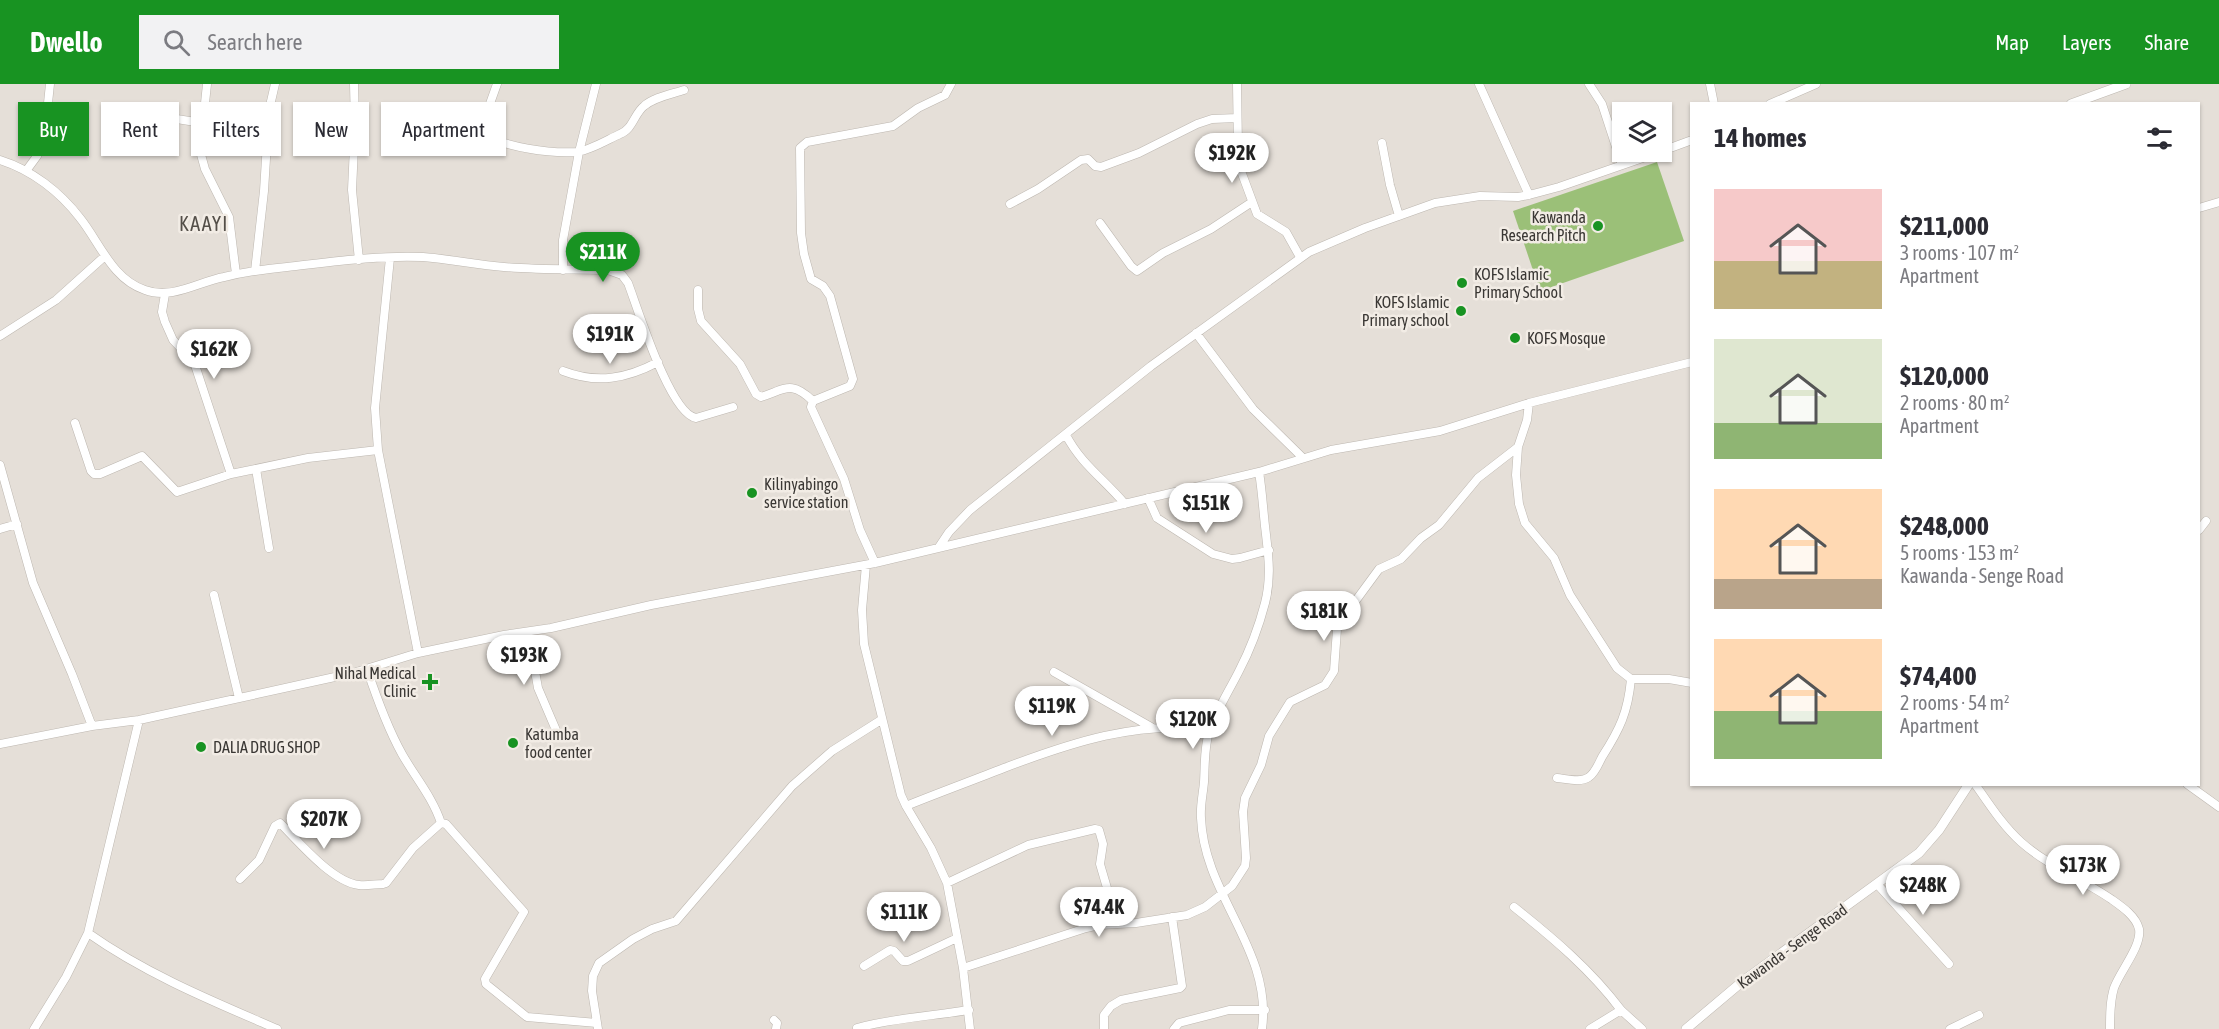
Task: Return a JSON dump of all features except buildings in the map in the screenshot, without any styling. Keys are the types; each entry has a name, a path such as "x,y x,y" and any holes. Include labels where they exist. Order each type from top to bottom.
{"street":[{"path":"26,171 44,141 50,84"},
{"path":"205,102 207,84"},
{"path":"255,271 264,191 269,110 275,84"},
{"path":"354,84 352,190 359,260"},
{"path":"497,84 482,126 483,135 528,149 579,152 627,132 638,112 652,101 684,90"},
{"path":"563,270 563,240 579,152 596,84"},
{"path":"875,563 860,530 844,479 811,407 813,401 850,386 853,379 830,296 823,286 811,279 804,254 801,233 800,148 807,142 893,126 918,108 945,95 951,84"},
{"path":"1237,84 1239,162 1252,202 1260,216 1286,232 1300,256"},
{"path":"1479,84 1529,195"},
{"path":"1589,84 1602,104 1622,165"},
{"path":"1710,84 1714,102"},
{"path":"1775,102 1816,84"},
{"path":"2076,102 2126,84"},
{"path":"1010,204 1038,189 1081,160 1088,159 1095,166 1101,167 1138,153 1197,123 1212,119 1237,118"},
{"path":"1672,147 1690,141"},
{"path":"1382,143 1399,216"},
{"path":"201,156 229,217 236,274"},
{"path":"0,160 26,171 51,188 68,204 92,234 105,256 132,284 153,293 165,294 255,271 390,258 423,257 504,267 608,270 622,275 628,283 667,387 689,416 696,418 733,407"},
{"path":"939,547 949,532 970,510 1151,366 1300,256 1326,243 1447,200 1480,196 1529,195 1630,162"},
{"path":"1100,223 1137,271 1163,253 1211,229 1252,202"},
{"path":"2200,208 2219,202"},
{"path":"0,336 56,300 105,256"},
{"path":"390,258 375,408 378,450 418,653"},
{"path":"698,290 698,309 701,321 740,364 756,394 761,397 789,387 799,390 813,401"},
{"path":"165,294 162,312 165,322 173,340 186,351 194,362 231,474"},
{"path":"1196,333 1253,409 1303,458"},
{"path":"562,371 588,378 623,377 658,362"},
{"path":"0,744 92,726 139,720 367,669 418,653 563,626 705,594 875,563 1259,472 1331,450 1440,431 1529,404 1690,363"},
{"path":"1529,404 1527,420 1518,447 1517,494 1525,523 1554,558 1570,596 1617,668 1631,679 1690,683"},
{"path":"75,423 94,474 100,474 142,456 177,492 231,474 308,458 378,450"},
{"path":"1066,435 1085,465 1106,482 1125,504"},
{"path":"963,968 1099,925 1187,915 1205,907 1232,886 1245,866 1243,812 1245,798 1261,765 1269,736 1290,702 1324,685 1334,671 1337,628 1343,618 1379,569 1401,559 1421,538 1439,525 1473,483 1518,447"},
{"path":"0,465 33,583 92,726"},
{"path":"256,469 269,548"},
{"path":"1259,472 1269,550 1268,587 1259,624 1240,670 1209,730 1201,816 1212,872 1240,928 1263,991 1265,1010 1262,1029"},
{"path":"1148,498 1157,518 1213,554 1232,559 1269,550"},
{"path":"2200,529 2206,521"},
{"path":"0,529 17,524"},
{"path":"866,565 861,627 867,662 895,775 906,806 931,848 947,883 963,968 970,1029"},
{"path":"214,595 238,698"},
{"path":"528,632 536,682 556,730"},
{"path":"367,669 386,722 402,754 437,809 441,823"},
{"path":"1054,672 1153,728"},
{"path":"1557,778 1573,780 1589,777 1619,731 1626,715 1631,679"},
{"path":"34,1029 66,977 88,933 139,720"},
{"path":"441,823 446,824 524,912 485,979 489,988 527,1017 598,1026 592,991 593,976 599,963 652,929 676,921 800,778 832,751 881,720"},
{"path":"906,806 1055,749 1121,732 1187,727 1209,730"},
{"name":"Kawanda - Senge Road","path":"1686,1029 1743,981 1919,853 1939,830 1969,786"},
{"path":"1976,786 2020,842 2053,866 2093,887 2132,916 2139,929 2138,941 2120,972 2113,991 2110,1029"},
{"path":"2190,786 2219,807"},
{"path":"240,879 259,860 272,831 280,823 313,857 346,880 359,885 386,883 413,848 441,823"},
{"path":"947,883 1028,845 1095,829 1099,830 1103,844 1100,864 1115,924"},
{"path":"1877,884 1949,964"},
{"path":"1514,907 1557,941 1591,974 1621,1010 1642,1029"},
{"path":"1104,1029 1104,1015 1116,1002 1182,986 1172,917"},
{"path":"88,933 141,966 181,987 277,1029"},
{"path":"864,966 890,950 894,951 903,961 908,961 957,938"},
{"path":"857,1029 880,1022 903,1021 969,1010"},
{"path":"1174,1029 1179,1023 1229,1011 1265,1010"},
{"path":"1590,1029 1621,1010"},
{"path":"1950,1029 1979,1015"},
{"path":"774,1020 777,1023 776,1029"}],"green space":[{"name":"Kawanda Research Pitch","path":"1657,162 1684,241 1540,291 1513,211"}],"place":[{"name":"Kawanda Research Pitch","path":"1598,226"},
{"name":"KOFS Islamic Primary School","path":"1462,283"},
{"name":"KOFS Islamic Primary school","path":"1461,311"},
{"name":"KOFS Mosque","path":"1515,338"},
{"name":"Kilinyabingo service station","path":"752,493"},
{"name":"Nihal Medical Clinic","path":"430,682"},
{"name":"Katumba food center","path":"513,743"},
{"name":"DALIA DRUG SHOP","path":"201,747"}],"district":[{"name":"KAAYI","path":"204,223"}]}
